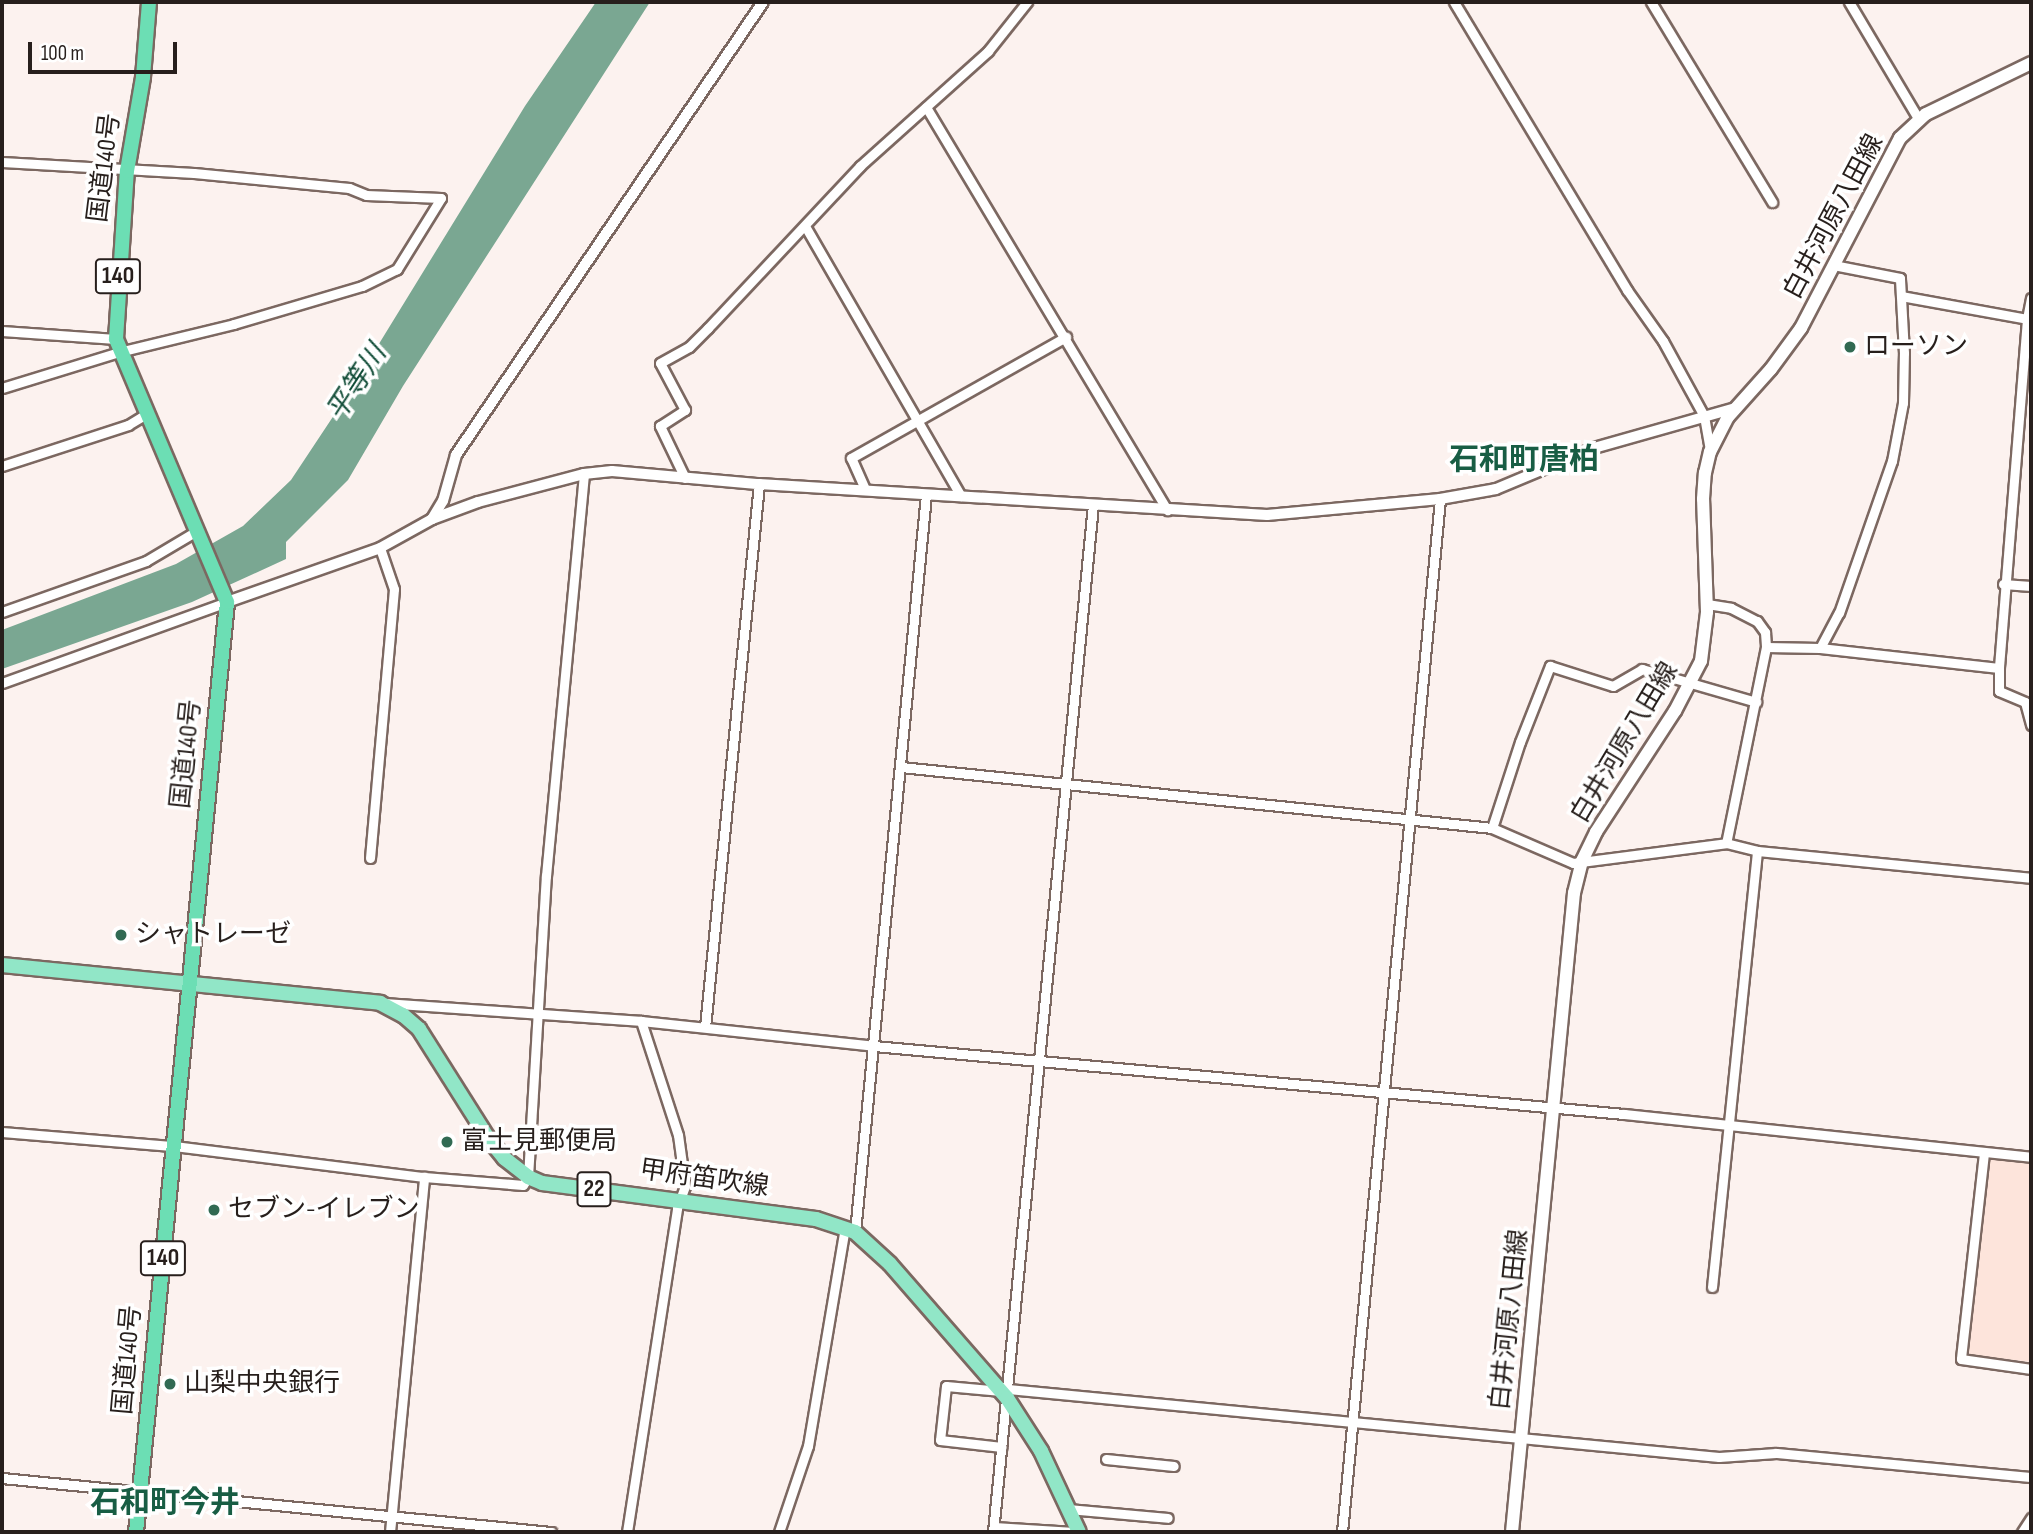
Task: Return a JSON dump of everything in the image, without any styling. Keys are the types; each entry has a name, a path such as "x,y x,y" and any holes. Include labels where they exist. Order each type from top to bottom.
{"highway":[{"name":"国道140号","path":"136,1532 225,599 117,346 127,171 143,77 149,2"}],"main road":[{"name":"白井河原八田線","path":"1512,1532 1574,893 1582,861 1606,815 1691,684 1703,651 1707,604 1703,499 1710,452 1735,408 1790,344 1900,138 1919,120 1954,99 2031,63"},
{"name":"甲府笛吹線","path":"2,965 380,1003 403,1015 419,1030 488,1138 504,1158 528,1177 542,1183 816,1219 850,1229 890,1264 1005,1393 1041,1451 1076,1532"}],"street":[{"path":"432,519 443,501 456,455 763,2"},
{"path":"685,478 660,426 685,410 660,363 689,347 860,166 988,51 1027,2"},
{"path":"1454,2 1627,290 1663,341 1704,416 1710,452"},
{"path":"1651,2 1772,202"},
{"path":"1849,2 1919,120"},
{"path":"926,107 1066,337 1167,510"},
{"path":"2,162 194,173 349,188 366,195 441,198 397,269 362,285 234,324 117,346 2,388"},
{"path":"805,226 961,496"},
{"path":"1820,648 1839,613 1892,461 1903,403 1900,278 1833,265"},
{"path":"1901,296 2029,324"},
{"path":"2031,298 2003,584 1998,668 2000,691 2025,702 2031,725"},
{"path":"2,331 117,346"},
{"path":"865,489 851,458 1066,337"},
{"path":"2,682 225,599 380,548 432,519 478,502 584,474 612,471 759,484 1267,514 1440,499 1496,489 1594,448 1735,408"},
{"path":"2,466 128,425 146,414"},
{"path":"2,1132 174,1146 424,1177 523,1185 528,1177 540,1016 546,876 584,474"},
{"path":"705,1027 759,484"},
{"path":"779,1532 808,1446 850,1229 874,1046 926,494"},
{"path":"1342,1532 1440,499"},
{"path":"1076,1532 993,1530 1093,505"},
{"path":"2,612 146,561 196,534"},
{"path":"370,858 394,589 380,548"},
{"path":"2003,584 2031,586"},
{"path":"1707,604 1731,608 1757,621 1765,632 1766,647 1756,702 1726,843"},
{"path":"1766,647 1820,648 1998,668"},
{"path":"1492,828 1520,742 1550,666 1614,686 1642,669 1756,702"},
{"path":"901,767 1492,828 1573,863 1726,843 1757,851 2031,878"},
{"path":"1712,1287 1757,851"},
{"path":"380,1003 402,1002 540,1016 641,1021 874,1046 1382,1092 2031,1157"},
{"path":"627,1532 677,1208 685,1186 678,1135 641,1021"},
{"path":"1984,1153 1961,1359 2031,1368"},
{"path":"390,1532 424,1177"},
{"path":"1002,1447 940,1440 946,1385 1005,1393 1351,1421 1521,1440 1719,1457 1776,1453 2031,1478"},
{"path":"1106,1459 1174,1466"},
{"path":"2,1478 551,1532"},
{"path":"1068,1509 1168,1518"},
{"path":"2022,1532 2031,1518"}],"shaded area":[{"path":"1993,1157 2031,1160 2031,1362 1971,1355 1966,1349 1988,1161"}],"water":[{"name":"平等川","path":"596,2 650,2 403,386 348,480 286,542 286,559 192,602 2,669 2,630 176,564 243,526 291,480 350,391 525,106"}],"place":[{"name":"ローソン","path":"1850,347"},
{"name":"シャトレーゼ","path":"121,935"},
{"name":"富士見郵便局","path":"447,1142"},
{"name":"セブン-イレブン","path":"214,1210"},
{"name":"山梨中央銀行","path":"170,1384"}],"district":[{"name":"石和町唐柏","path":"1524,460"},
{"name":"石和町今井","path":"165,1503"}]}
